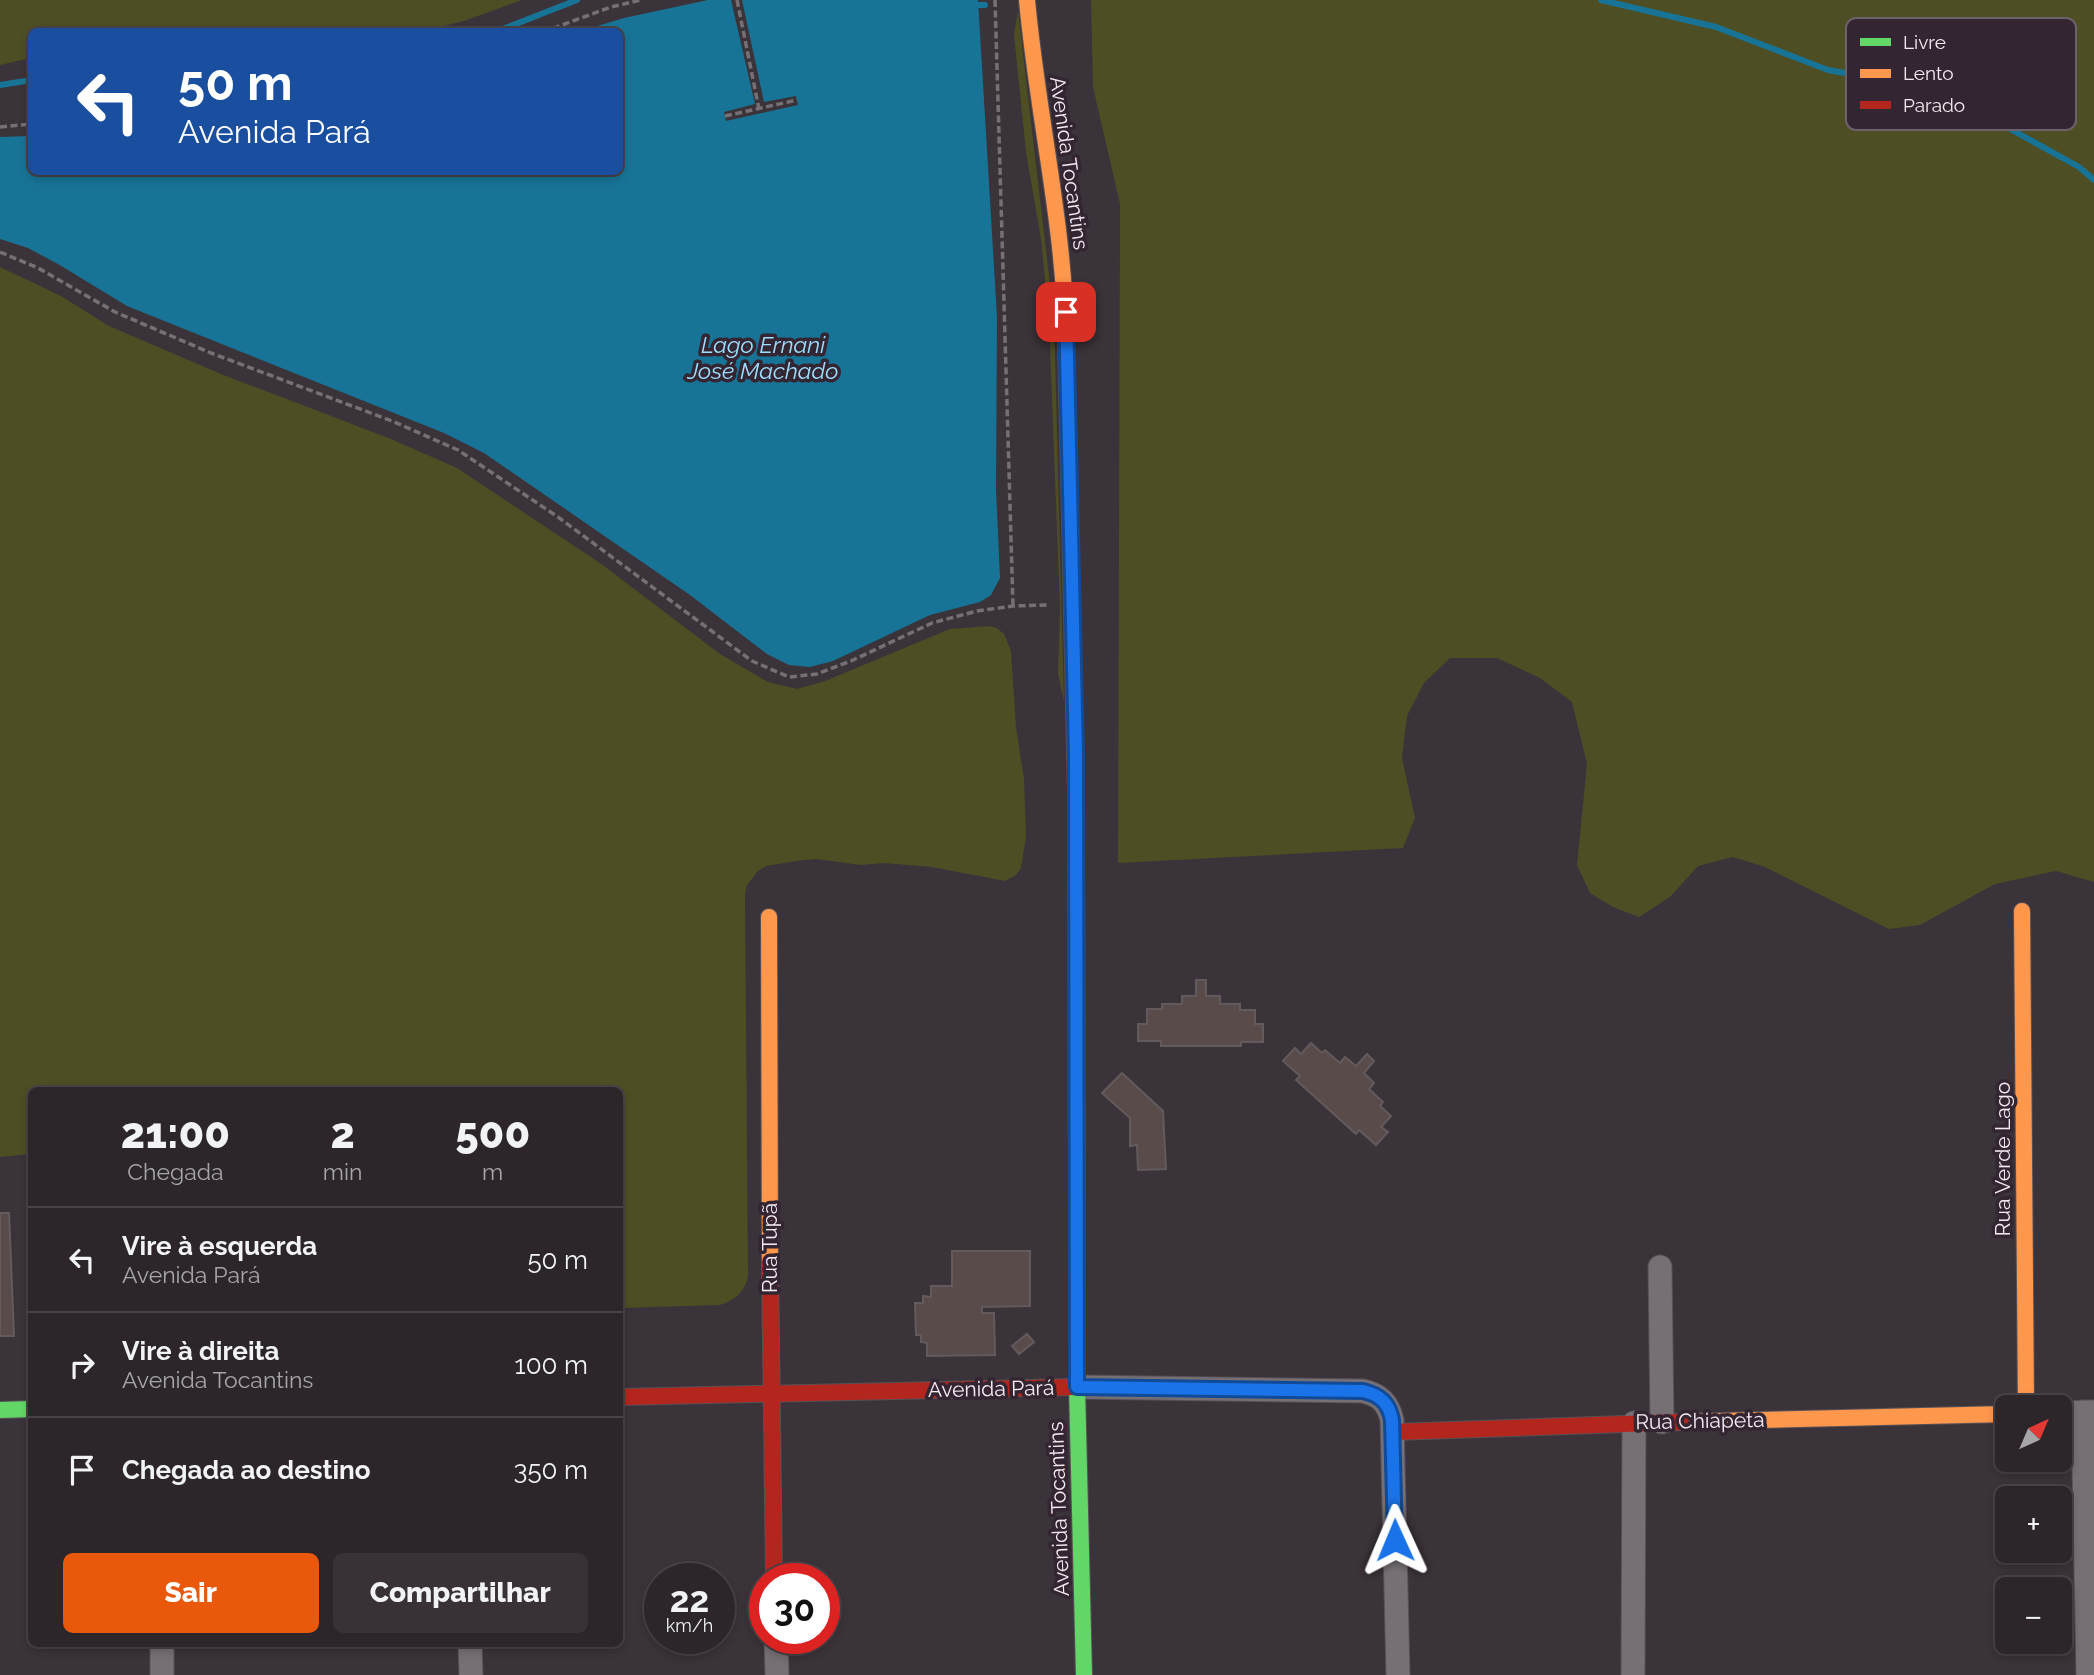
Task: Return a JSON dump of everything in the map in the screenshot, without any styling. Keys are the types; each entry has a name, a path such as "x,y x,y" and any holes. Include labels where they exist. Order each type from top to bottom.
{"street":[{"name":"Avenida Tocantins","path":"1027,0 1032,54 1065,286 1074,604 1077,1387 1084,1675"},
{"name":"Rua Verde Lago","path":"2022,911 2026,1395"},
{"name":"Rua Tupã","path":"769,917 771,1395 775,1563"},
{"path":"1660,1267 1662,1422"},
{"name":"Avenida Pará","path":"623,1397 1077,1387 1363,1391 1374,1394 1386,1404 1390,1411 1393,1432"},
{"path":"0,1410 28,1409"},
{"path":"2079,1412 2088,1675"},
{"name":"Rua Chiapeta","path":"1393,1432 1995,1414"},
{"path":"1633,1675 1634,1423"},
{"path":"1393,1432 1398,1675"},
{"path":"162,1647 162,1675"},
{"path":"470,1647 471,1675"},
{"path":"776,1654 777,1675"}],"path":[{"path":"554,28 611,7 642,0"},
{"path":"737,0 759,109"},
{"path":"995,0 1013,606"},
{"path":"725,116 797,100"},
{"path":"0,129 28,125"},
{"path":"0,252 38,268 115,312 211,353 392,421 458,450 558,517 752,661 789,677 817,674 932,623 976,611 1013,606 1074,604"}],"shaded area":[{"path":"0,0 522,0 464,21 435,28 28,28 28,59 0,65"},
{"path":"1091,0 2094,0 2094,882 2056,871 1995,884 1920,925 1889,929 1765,867 1733,857 1698,866 1670,897 1639,917 1613,907 1590,893 1577,865 1587,764 1572,702 1540,678 1497,658 1450,658 1424,683 1407,716 1402,758 1415,818 1403,848 1118,863 1120,204 1093,87"},
{"path":"1018,11 1054,319 1064,702 1058,673 1060,609 1049,320 1041,239 1026,152 1014,35"},
{"path":"0,267 61,296 109,326 221,374 391,439 457,468 600,563 720,654 768,682 797,689 825,681 950,629 988,626 997,628 1004,634 1011,651 1016,727 1024,779 1026,837 1021,868 1016,875 1005,881 932,867 884,863 861,865 816,859 766,866 758,871 747,885 748,1276 742,1291 730,1301 720,1305 623,1308 623,1087 28,1087 28,1154 0,1157"}],"water":[{"name":"Lago Ernani José Machado","path":"708,0 978,0 997,317 996,490 1000,578 991,595 980,602 930,615 833,661 810,667 789,665 767,654 690,595 484,453 444,433 127,306 28,248 0,239 0,137 28,136 28,175 623,175 623,28 591,28"}],"pier":[{"path":"731,0 742,0 764,102 796,96 798,105 726,121 724,112 755,104"}],"building":[{"path":"1196,980 1206,980 1206,996 1220,996 1220,1004 1240,1004 1240,1010 1255,1010 1255,1024 1263,1024 1263,1042 1241,1042 1241,1046 1161,1046 1161,1041 1138,1041 1138,1024 1147,1024 1147,1009 1162,1009 1162,1004 1182,1004 1182,996 1196,996"},
{"path":"1311,1043 1322,1053 1325,1050 1340,1063 1345,1057 1356,1066 1367,1054 1374,1061 1364,1073 1374,1083 1369,1089 1383,1102 1380,1106 1391,1116 1381,1127 1388,1132 1376,1145 1359,1130 1356,1134 1296,1080 1300,1076 1283,1061 1295,1048 1301,1054"},
{"path":"1122,1073 1163,1111 1166,1169 1138,1170 1137,1145 1130,1146 1130,1118 1102,1093"},
{"path":"0,1213 9,1213 14,1336 0,1336"},
{"path":"952,1251 1030,1251 1030,1306 982,1307 982,1313 994,1313 995,1355 927,1356 927,1343 921,1342 921,1335 916,1335 915,1303 923,1303 923,1296 931,1297 931,1286 952,1286"},
{"path":"1027,1334 1034,1342 1019,1354 1012,1346"}],"waterway":[{"path":"505,28 577,0"},
{"path":"1601,0 1716,27 1828,70 1846,73"},
{"path":"978,5 985,5"},
{"path":"0,85 28,81"},
{"path":"2012,130 2079,167 2094,180"}],"traffic: fast":[{"path":"1077,1169 1077,1387 1084,1675"},
{"path":"0,1410 28,1409"}],"traffic: slow":[{"path":"1027,0 1060,252 1066,336"},
{"path":"1076,796 1077,1169"},
{"path":"2022,911 2026,1395"},
{"path":"769,917 770,1262"},
{"path":"1681,1422 1995,1414"}],"traffic: jam":[{"path":"1066,336 1076,796"},
{"path":"770,1262 774,1563"},
{"path":"623,1397 1077,1387"},
{"path":"1393,1432 1681,1422"}],"route":[{"path":"1066,312 1076,755 1077,1387 1363,1391 1374,1394 1386,1404 1392,1420 1395,1540"}]}
